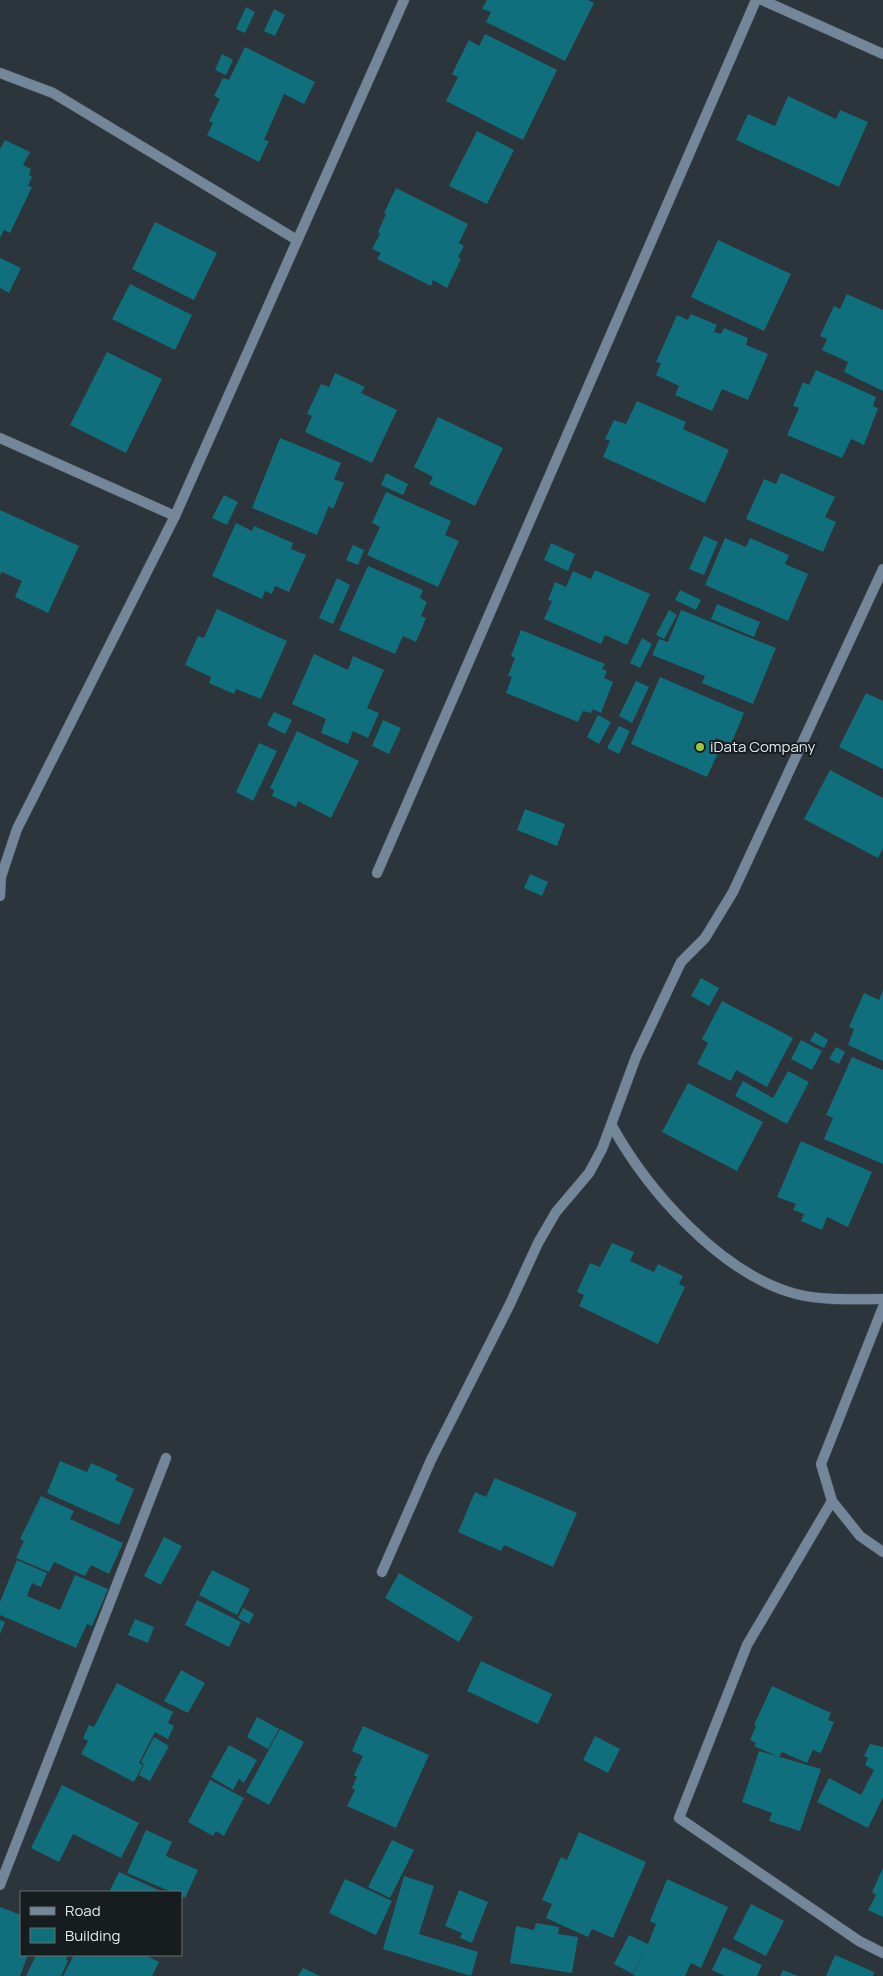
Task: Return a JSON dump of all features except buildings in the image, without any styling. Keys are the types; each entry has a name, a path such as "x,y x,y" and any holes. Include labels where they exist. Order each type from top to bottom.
{"street":[{"path":"0,896 2,877 17,829 175,516 404,0"},
{"path":"377,873 756,0"},
{"path":"762,0 883,54"},
{"path":"0,73 53,93 297,240"},
{"path":"0,438 175,516"},
{"path":"382,1572 431,1460 510,1304 538,1243 556,1212 589,1173 612,1126 636,1057 681,962 705,938 733,892 883,569"},
{"path":"612,1126 634,1165 650,1186 717,1251 751,1276 796,1294 831,1300 883,1299"},
{"path":"883,1307 821,1464 832,1501 860,1536 883,1552"},
{"path":"0,1885 166,1458"},
{"path":"832,1501 747,1645 679,1818 859,1941 883,1953"}],"place":[{"name":"iData Company","path":"700,747"}]}
